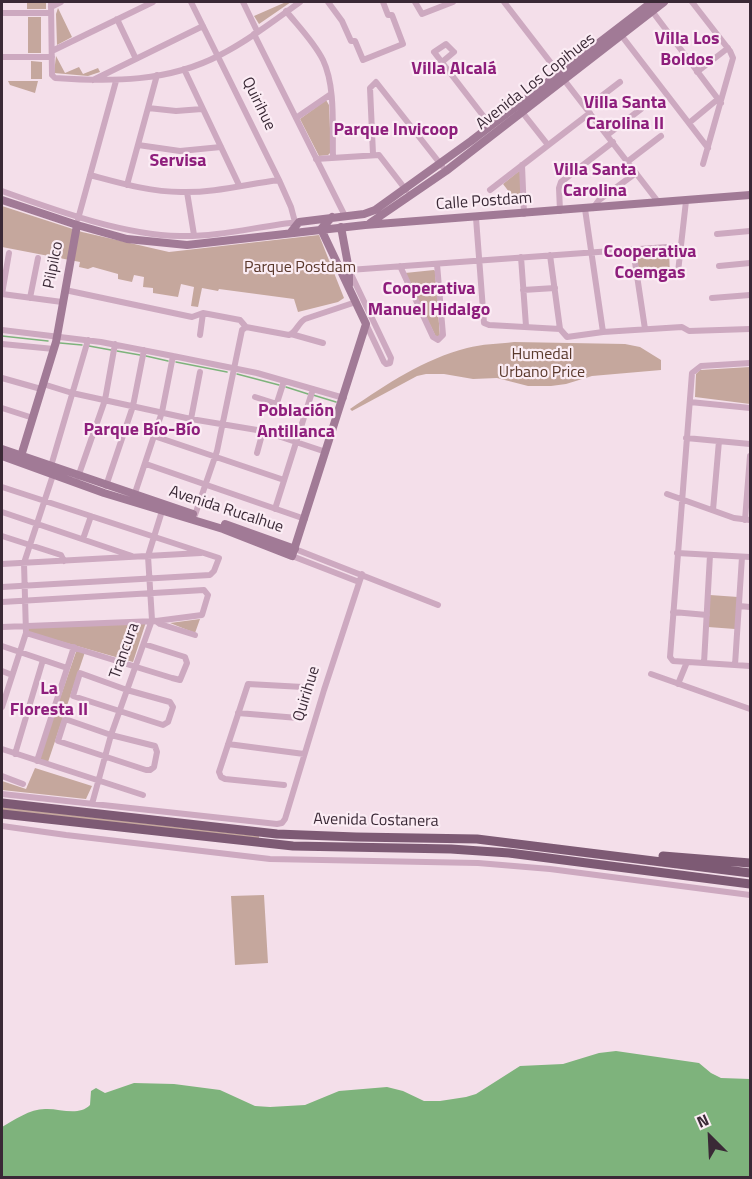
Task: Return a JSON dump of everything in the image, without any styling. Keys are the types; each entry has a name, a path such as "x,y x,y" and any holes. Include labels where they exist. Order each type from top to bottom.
{"main road":[{"name":"Avenida Costanera","path":"2,803 270,833 334,837 477,839 750,873"},
{"name":"Avenida Costanera","path":"2,814 284,845 333,848 451,849 509,853 750,884"},
{"path":"616,855 669,856 750,863"}],"street":[{"path":"2,13 51,7 61,2"},
{"path":"2,57 52,54 153,2"},
{"name":"Quirihue","path":"191,2 279,180 297,222"},
{"path":"243,2 296,118 345,216"},
{"path":"51,7 53,77 116,81 184,69 218,57 300,2"},
{"path":"328,2 342,21 351,41 355,41 363,60 404,44 392,15 388,15 383,2"},
{"path":"415,2 422,14 453,2"},
{"path":"504,2 660,203"},
{"name":"Avenida Los Copihues","path":"365,225 522,112 652,2"},
{"name":"Avenida Los Copihues","path":"443,167 491,126 664,2"},
{"path":"692,2 732,53 733,60 719,101 703,164"},
{"path":"286,11 322,59 328,74 331,94 333,158"},
{"path":"652,11 719,101"},
{"path":"117,19 135,59"},
{"path":"91,81 203,26"},
{"path":"621,35 708,148"},
{"path":"697,72 728,48"},
{"path":"442,62 491,126"},
{"path":"184,69 239,186"},
{"path":"127,185 157,75"},
{"name":"Pilpilco","path":"21,456 54,350 79,215 116,81"},
{"path":"374,154 370,88 376,82 443,167"},
{"path":"490,189 548,145 620,82"},
{"path":"296,118 331,94"},
{"path":"689,123 719,101"},
{"path":"148,108 176,111 202,109"},
{"path":"607,135 641,109"},
{"path":"522,112 548,145"},
{"path":"627,162 662,136"},
{"path":"560,211 561,182 612,142"},
{"path":"138,146 180,152 221,147"},
{"path":"316,159 374,154 382,157 408,192"},
{"path":"522,165 524,214"},
{"path":"603,332 591,252 589,209 636,172"},
{"path":"90,175 127,185 187,192 279,180"},
{"path":"2,191 79,215 144,232 172,236 332,218 371,212 394,203 407,222"},
{"path":"187,192 194,235"},
{"name":"Calle Postdam","path":"2,201 132,240 192,245 341,227 750,195"},
{"path":"678,272 686,201"},
{"path":"332,218 321,229 384,362 390,363 391,358 349,270"},
{"path":"476,218 484,323 560,329"},
{"path":"291,232 297,222"},
{"path":"341,227 349,270 349,288"},
{"path":"717,234 750,231"},
{"path":"349,270 681,246"},
{"path":"633,249 645,329"},
{"path":"9,253 2,294 62,302"},
{"path":"550,255 560,329 568,338 603,332 682,327 689,331 750,329"},
{"path":"521,257 526,327"},
{"path":"30,298 38,258"},
{"path":"719,266 750,263"},
{"path":"400,266 433,337 438,340 443,335 437,264"},
{"path":"523,290 555,288"},
{"path":"64,290 194,318 204,313 240,320 246,327 291,334 323,343"},
{"path":"712,298 750,295"},
{"path":"291,334 305,319 356,302"},
{"path":"200,335 204,313"},
{"path":"294,553 366,324"},
{"path":"195,515 215,457 242,330 246,327"},
{"path":"2,330 115,344 234,368 344,398"},
{"path":"2,708 3,697 26,629 24,563 45,501 88,340"},
{"path":"2,344 54,350"},
{"path":"78,477 105,400 115,344"},
{"path":"106,486 133,406 144,350"},
{"path":"134,496 162,412 173,356"},
{"path":"750,363 697,368 692,375 670,660 750,666"},
{"path":"191,419 200,372"},
{"path":"2,378 191,419 263,431 326,452"},
{"path":"274,412 284,381"},
{"path":"275,509 313,389"},
{"path":"255,397 277,404"},
{"path":"690,402 750,408"},
{"path":"2,408 33,418"},
{"path":"257,453 263,431"},
{"path":"154,436 284,480"},
{"path":"686,438 750,444"},
{"path":"713,510 719,441"},
{"name":"Avenida Rucalhue","path":"2,449 52,470 362,574 438,606"},
{"name":"Avenida Rucalhue","path":"2,456 106,486 163,508 195,515 294,553 359,582"},
{"path":"667,494 748,520 750,456"},
{"path":"146,464 305,519"},
{"path":"2,487 219,558 212,574 2,587"},
{"name":"Trancura","path":"92,804 111,735 154,620 148,556 163,508"},
{"path":"2,512 135,557"},
{"path":"83,539 91,516"},
{"path":"2,536 61,555 64,561"},
{"path":"4,564 205,553"},
{"path":"677,553 750,558"},
{"path":"704,663 710,555"},
{"path":"735,665 742,557"},
{"name":"Quirihue","path":"92,804 282,823 362,574"},
{"path":"2,602 204,590 207,592 202,615 26,629 2,627"},
{"path":"739,606 750,607"},
{"path":"673,612 706,615"},
{"path":"154,620 195,635"},
{"path":"26,629 135,667 180,680 182,678 188,663 185,657 144,644"},
{"path":"2,646 67,668"},
{"path":"37,761 74,647"},
{"path":"15,754 43,660"},
{"path":"678,684 687,662"},
{"path":"2,671 12,675"},
{"path":"80,673 127,690 170,702 172,705 168,722 163,725 74,696 80,673"},
{"path":"651,674 750,709"},
{"name":"Quirihue","path":"284,785 221,777 219,772 248,684 303,687"},
{"path":"238,713 298,718"},
{"path":"65,719 111,735 157,749 154,767 150,770 105,758 58,741 65,719"},
{"path":"228,744 304,754"},
{"path":"2,749 143,795"},
{"path":"2,776 23,784"},
{"path":"2,794 92,804"},
{"path":"2,826 270,859 478,862 750,896"}],"green space":[{"path":"27,2 46,2 46,9 27,9"},
{"path":"291,2 259,24 254,16"},
{"path":"58,8 72,37 57,45 56,14"},
{"path":"28,17 41,17 41,53 28,53"},
{"path":"56,56 65,73 79,67 83,74 98,68 100,72 88,76 54,73"},
{"path":"31,61 42,62 42,79 31,79"},
{"path":"8,81 38,81 35,93 10,85"},
{"path":"326,100 329,105 331,152 328,155 319,156 300,119"},
{"path":"519,171 521,172 521,200 516,201 503,184"},
{"name":"Parque Postdam","path":"2,206 82,232 169,252 319,235 344,298 338,302 298,312 294,299 202,288 198,307 191,306 194,287 181,284 178,297 153,293 153,288 143,287 144,277 134,275 132,282 118,279 118,274 93,267 88,269 79,267 80,262 2,247"},
{"path":"669,249 670,277 653,280 651,268 637,270 634,254"},
{"path":"434,270 440,337 436,337 405,273"},
{"name":"Humedal Urbano Price","path":"514,342 625,344 640,347 661,360 661,370 592,376 551,386 528,386 497,378 473,379 444,374 426,374 417,376 352,411 350,409 392,382 436,359 473,347"},
{"path":"750,367 750,404 695,397 696,374 700,370"},
{"path":"710,595 738,597 735,629 708,627"},
{"path":"200,619 195,633 170,623"},
{"path":"146,622 133,662 28,632 26,628"},
{"path":"77,649 85,652 48,762 39,759"},
{"path":"35,768 92,786 86,799 2,790 2,781 26,789"},
{"path":"2,807 259,836 259,840 2,811"},
{"path":"264,895 268,963 235,965 231,896"}],"shaded area":[{"path":"616,1051 699,1063 721,1078 750,1079 750,1177 2,1177 2,1127 22,1115 39,1109 80,1111 85,1109 90,1105 91,1091 96,1088 105,1093 134,1083 174,1084 220,1090 255,1106 270,1107 305,1105 339,1091 387,1087 403,1091 424,1101 440,1101 476,1094 520,1066 563,1064 599,1053"}],"waterway":[{"path":"2,336 48,341"},
{"path":"60,343 82,345"},
{"path":"89,346 111,350"},
{"path":"117,351 140,355"},
{"path":"146,356 168,361"},
{"path":"176,362 227,372"},
{"path":"237,374 279,385"},
{"path":"286,387 308,394"},
{"path":"313,395 336,402"}],"district":[{"name":"Villa Los Boldos","path":"687,50"},
{"name":"Villa Alcalá","path":"454,70"},
{"name":"Villa Santa Carolina II","path":"625,114"},
{"name":"Parque Invicoop","path":"396,131"},
{"name":"Servisa","path":"178,162"},
{"name":"Villa Santa Carolina","path":"595,181"},
{"name":"Cooperativa Coemgas","path":"650,263"},
{"name":"Cooperativa Manuel Hidalgo","path":"429,300"},
{"name":"Población Antillanca","path":"296,422"},
{"name":"Parque Bío-Bío","path":"142,431"},
{"name":"La Floresta II","path":"49,700"}]}
